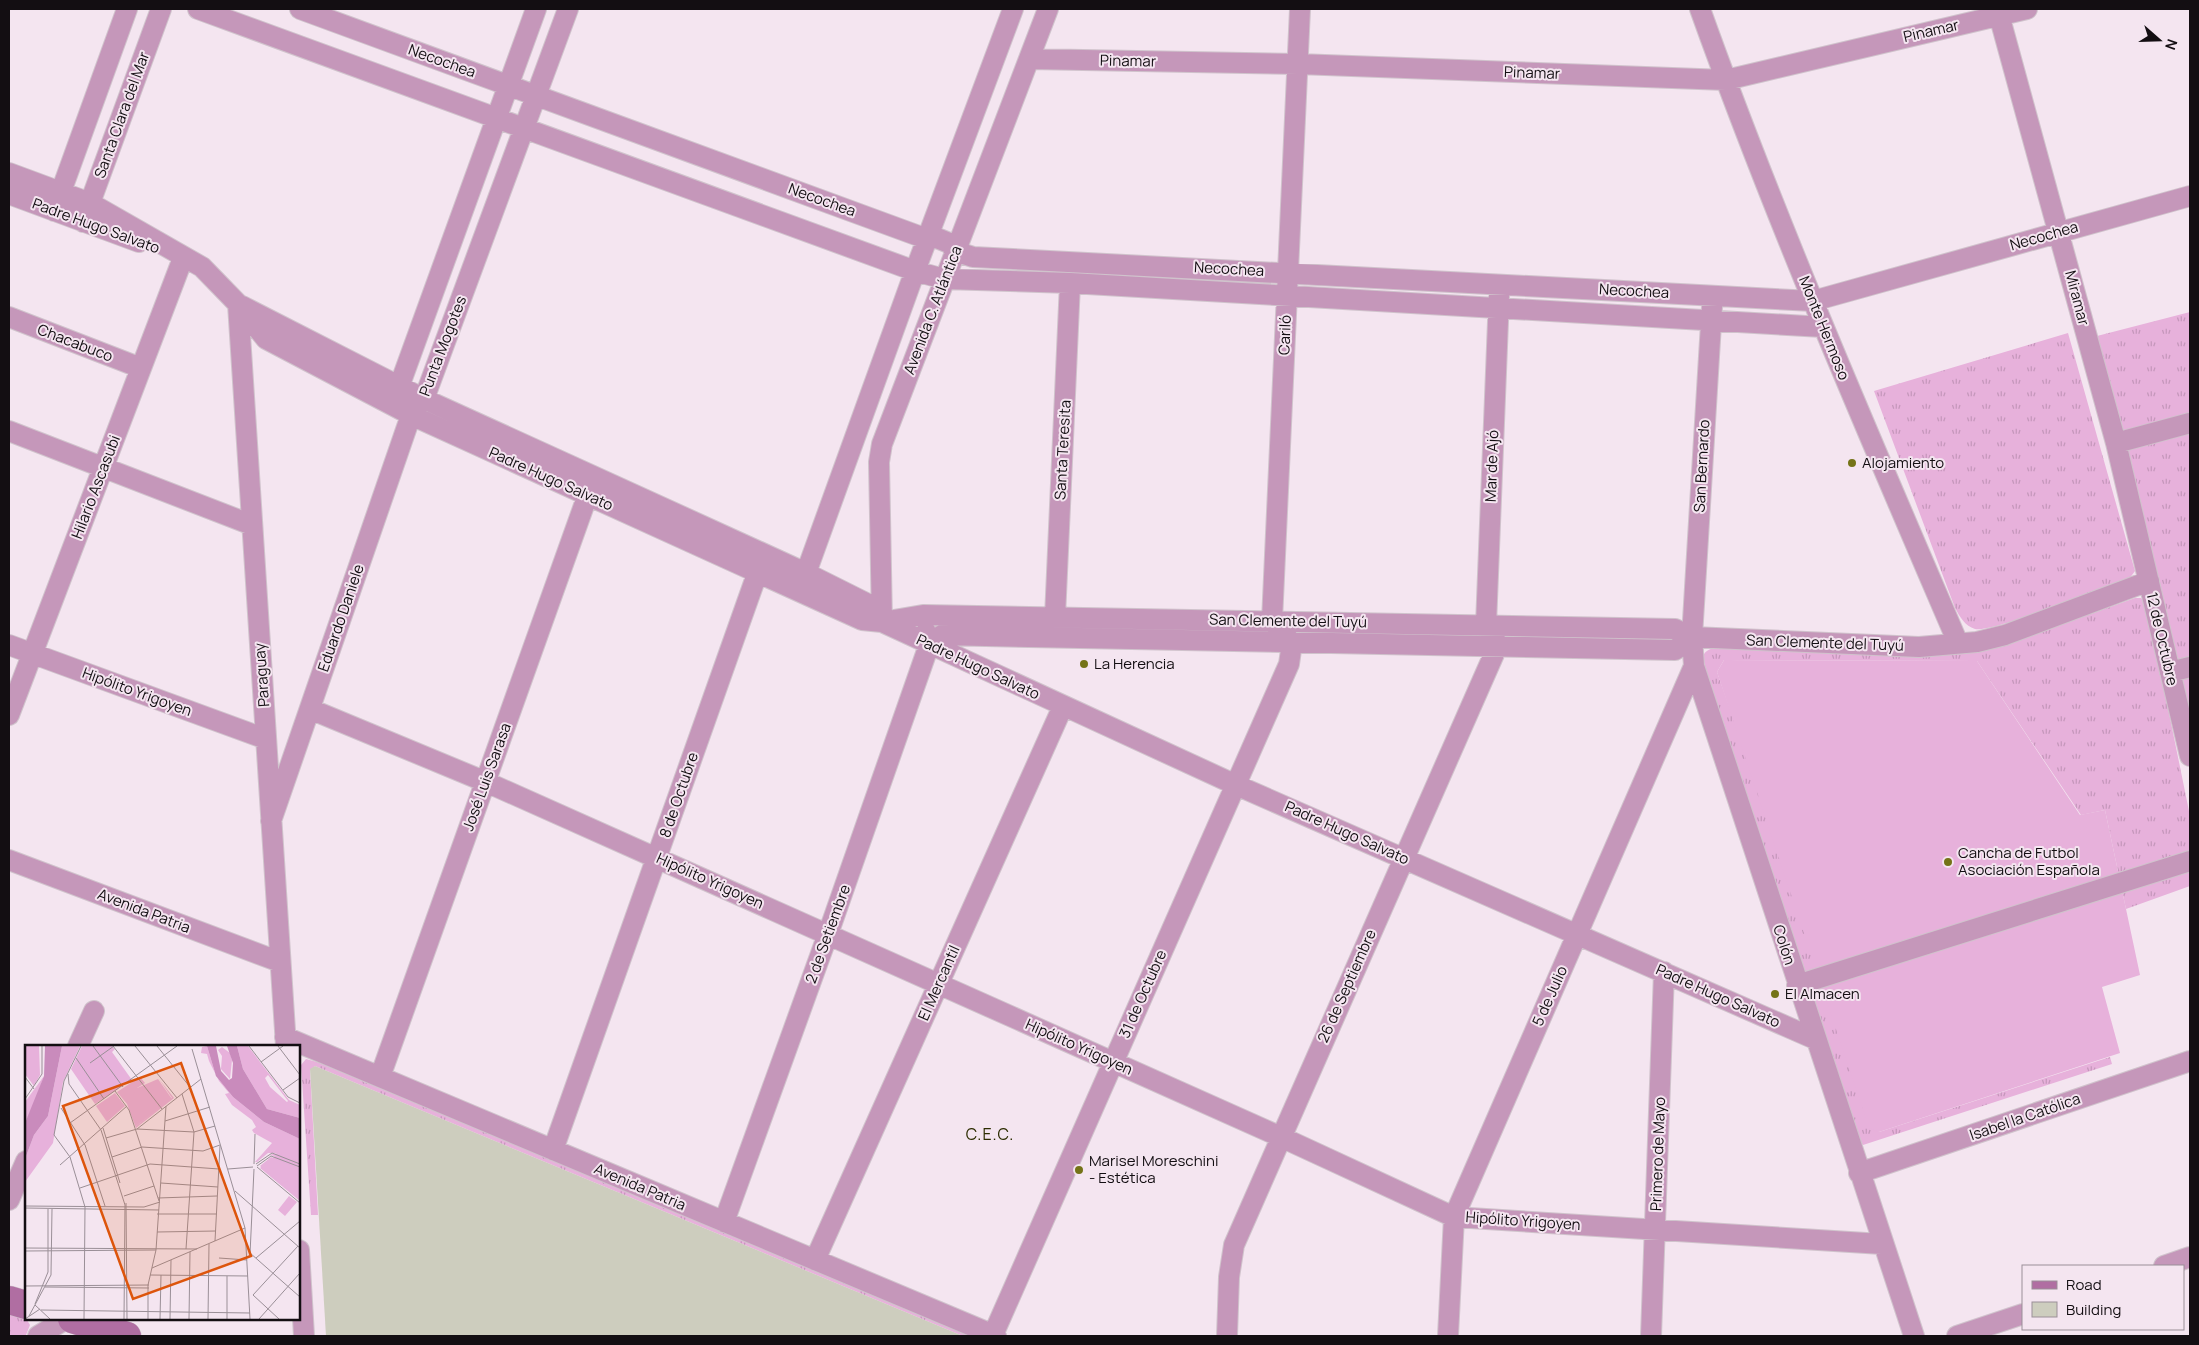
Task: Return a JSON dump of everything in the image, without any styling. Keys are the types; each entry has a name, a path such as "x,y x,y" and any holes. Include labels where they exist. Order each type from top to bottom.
{"main road":[{"path":"9,1300 25,1305"},
{"path":"75,1320 127,1336"}],"street":[{"name":"Santa Clara del Mar","path":"58,201 126,9"},
{"name":"Santa Clara del Mar","path":"84,222 161,9"},
{"name":"Necochea","path":"198,9 944,279 1070,283 1823,327"},
{"name":"Necochea","path":"300,9 927,238 937,238 949,243 955,251 973,257 1813,301 2190,196"},
{"name":"Punta Mogotes","path":"536,9 399,387 411,415 424,400 568,9"},
{"name":"Avenida C. Atlántica","path":"802,582 915,270 1014,9"},
{"name":"Avenida C. Atlántica","path":"882,622 879,462 889,423 1048,9"},
{"name":"Cariló","path":"1272,621 1300,9"},
{"name":"Monte Hermoso","path":"1700,9 1823,327 1958,642"},
{"name":"Pinamar","path":"1029,59 1298,64 1726,80 2027,9"},
{"name":"Miramar","path":"1999,15 2116,443 2149,582"},
{"name":"Padre Hugo Salvato","path":"9,173 58,201 84,222 183,258"},
{"name":"Padre Hugo Salvato","path":"9,194 58,201 90,203 183,258 202,267 238,304 266,340 411,415 587,496 761,563"},
{"name":"Hilario Ascasubi","path":"9,715 183,258"},
{"name":"Santa Teresita","path":"1055,617 1070,283"},
{"name":"Mar de Ajó","path":"1486,625 1499,284"},
{"name":"San Bernardo","path":"1692,638 1712,295"},
{"name":"Padre Hugo Salvato","path":"238,304 424,400 594,476 761,563 802,582 862,620 882,622 1236,784 1815,1039"},
{"name":"Paraguay","path":"238,304 285,1042"},
{"name":"Chacabuco","path":"9,318 141,368"},
{"name":"Eduardo Daniele","path":"271,821 411,415"},
{"path":"2116,443 2190,423"},
{"path":"9,431 252,525"},
{"name":"José Luis Sarasa","path":"380,1077 594,476"},
{"name":"8 de Octubre","path":"554,1150 761,563"},
{"name":"San Clemente del Tuyú","path":"882,622 923,615 1675,629 1692,638 1919,647 1990,640 2149,582"},
{"name":"12 de Octubre","path":"2149,582 2190,756"},
{"path":"923,615 929,644"},
{"path":"1272,621 1292,648"},
{"path":"1486,625 1498,644"},
{"name":"San Clemente del Tuyú","path":"929,644 942,635 1292,648 1498,644 1675,650 1692,638"},
{"name":"Colón","path":"1692,638 1694,666 1882,1244 1914,1336"},
{"name":"2 de Setiembre","path":"724,1222 828,934 929,644"},
{"name":"26 de Septiembre","path":"1227,1336 1229,1277 1234,1245 1498,644"},
{"name":"Hipólito Yrigoyen","path":"9,645 266,739"},
{"name":"31 de Octubre","path":"994,1336 1289,664 1292,648"},
{"name":"5 de Julio","path":"1448,1336 1454,1217 1694,666"},
{"path":"2170,672 2190,667"},
{"name":"El Mercantil","path":"815,1260 1063,706"},
{"name":"Hipólito Yrigoyen","path":"310,710 486,782 1281,1137 1454,1217 1882,1244"},
{"name":"Avenida Patria","path":"9,860 280,962"},
{"path":"1797,985 2190,861"},
{"name":"Primero de Mayo","path":"1651,1336 1664,972"},
{"path":"78,1045 94,1011"},
{"name":"Avenida Patria","path":"300,1048 380,1077 994,1336"},
{"name":"Isabel la Católica","path":"1859,1173 2190,1061"},
{"path":"9,1200 25,1163"},
{"path":"2167,1265 2190,1257"},
{"path":"300,1267 304,1336"},
{"path":"1957,1336 2022,1314"},
{"path":"38,1336 64,1320"}],"green space":[{"path":"2190,312 2190,714 2097,336"},
{"path":"2068,333 2135,571 2129,579 2049,609 2003,624 1986,628 1971,628 1961,618 1955,608 1874,391"},
{"path":"2135,598 2141,598 2147,605 2190,816 2190,886 2126,909 2105,810 2081,815 1977,661 1724,660 1717,672 1879,1132 2110,1057 2112,1064 1863,1145 1859,1141 1702,661 1704,654 1714,648 1951,654 1986,650"},
{"name":"Cancha de Futbol Asociación Española","path":"1724,660 1977,661 2080,815 2105,810 2140,975 2102,987 2120,1053 1879,1132 1869,1128 1717,672"},
{"path":"306,1059 972,1336 963,1336 315,1066 310,1070 318,1215 311,1215 301,1065"},
{"path":"9,1313 27,1320 30,1325 26,1335 9,1336"}],"building":[{"path":"315,1066 963,1336 326,1336 310,1069"}],"place":[{"name":"Alojamiento","path":"1852,463"},
{"name":"La Herencia","path":"1084,664"},
{"name":"Cancha de Futbol Asociación Española","path":"1948,862"},
{"name":"El Almacen","path":"1775,994"},
{"name":"Marisel Moreschini - Estética","path":"1079,1170"}],"district":[{"name":"C.E.C.","path":"990,1134"}]}
